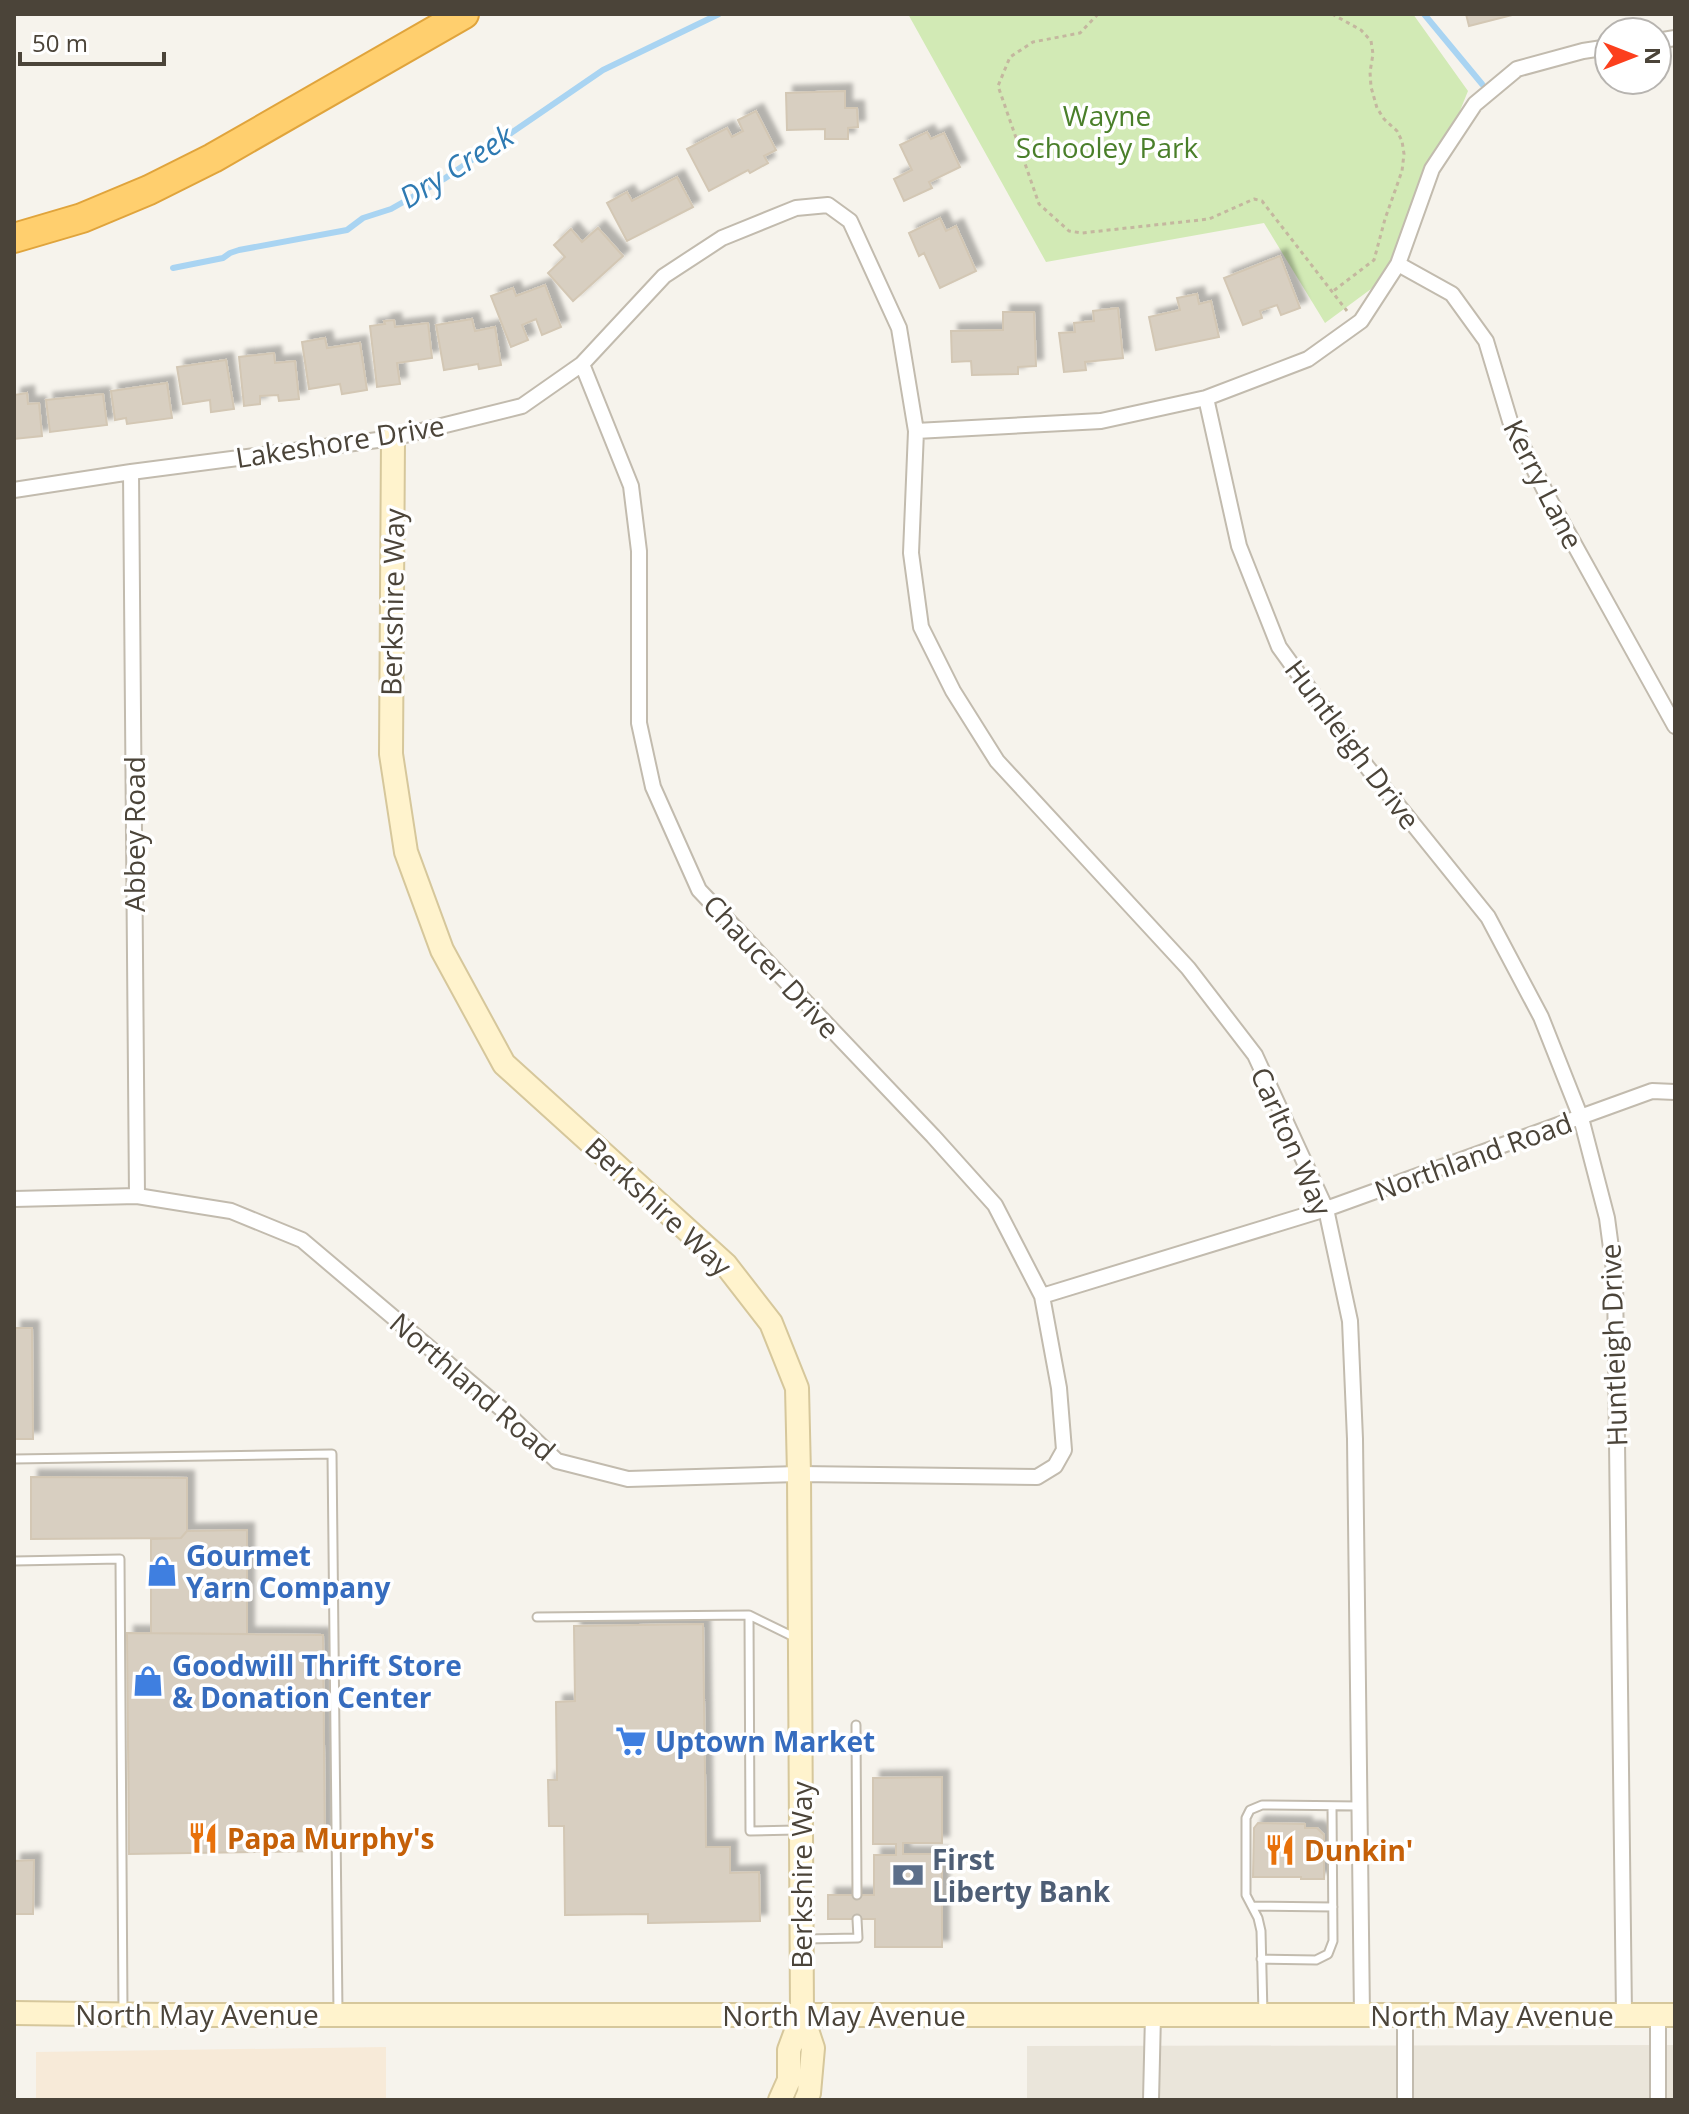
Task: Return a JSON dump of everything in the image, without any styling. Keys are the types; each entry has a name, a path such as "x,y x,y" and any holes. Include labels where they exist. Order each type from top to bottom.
{"highway":[{"path":"14,238 82,218 149,190 213,158 464,14"}],"street":[{"path":"916,431 1101,421 1206,398 1308,359 1361,321 1398,264 1432,169 1475,104 1517,69 1593,49"},
{"name":"Lakeshore Drive","path":"14,490 393,438 522,406 582,364 664,276 722,238 796,208 828,205 850,221 899,328 916,431"},
{"name":"Kerry Lane","path":"1398,264 1452,294 1486,341 1510,421 1548,497 1675,726"},
{"name":"Chaucer Drive","path":"582,364 631,486 639,551 639,723 653,787 699,890 995,1205 1042,1296 1059,1388 1064,1450 1055,1466"},
{"name":"Huntleigh Drive","path":"1206,398 1239,546 1279,647 1355,752 1488,917 1541,1017 1581,1118 1607,1218 1615,1278 1624,2015"},
{"name":"Carlton Way","path":"916,431 911,553 921,627 953,691 997,761 1188,968 1255,1055 1326,1209 1350,1321 1355,1439 1362,2015"},
{"name":"Berkshire Way","path":"393,438 391,754 406,852 442,950 504,1064 726,1265 771,1323 797,1388 802,2015"},
{"name":"Abbey Road","path":"131,472 137,1196"},
{"name":"Northland Road","path":"1042,1296 1326,1209 1652,1091 1675,1092"},
{"name":"Northland Road","path":"14,1199 137,1196 231,1211 302,1240 511,1417 557,1461 628,1479 799,1474 1037,1477 1055,1466"},
{"name":"North May Avenue","path":"14,2013 1666,2015"},
{"path":"780,2100 789,2080 789,2050 802,2015"},
{"path":"802,2015 813,2048 806,2100"},
{"path":"1151,2100 1153,2015"},
{"path":"1405,2015 1405,2100"},
{"path":"1658,2100 1666,2015"}],"lane":[{"path":"14,1459 332,1454 338,2015"},
{"path":"14,1561 120,1559 123,2013"},
{"path":"749,1615 750,1831 801,1830"},
{"path":"537,1617 749,1615 799,1639"},
{"path":"856,1725 857,1895"},
{"path":"1263,2015 1261,1931 1246,1895 1246,1818 1250,1810 1262,1805 1359,1806"},
{"path":"1261,1959 1316,1960 1328,1954 1333,1941 1332,1806"},
{"path":"1252,1906 1333,1907"},
{"path":"802,1939 858,1938 857,1919"}],"path":[{"path":"1098,14 1080,33 1033,42 1010,57 998,86 1039,204 1069,231 1082,233 1209,219 1254,199 1262,201 1347,311"},
{"path":"1332,14 1361,30 1371,41 1371,87 1377,108 1397,131 1404,154 1402,171 1374,260 1332,292"}],"shaded area":[{"path":"1675,2045 1675,2100 1027,2100 1027,2046"},
{"path":"386,2047 386,2100 36,2100 36,2052"}],"green space":[{"name":"Wayne Schooley Park","path":"908,14 1413,14 1468,91 1401,256 1371,289 1325,323 1264,223 1046,262"}],"building":[{"path":"1466,14 1516,14 1469,26"},
{"path":"845,91 845,108 857,108 858,127 848,128 848,139 825,139 825,129 787,130 786,93"},
{"path":"756,111 776,150 764,156 768,163 709,191 687,149 727,128 732,137 743,131 738,120"},
{"path":"927,132 931,139 944,133 960,167 929,182 932,188 904,201 894,179 912,170 900,145"},
{"path":"677,177 693,207 627,241 607,203 627,192 632,201"},
{"path":"940,218 946,231 956,226 976,271 940,288 924,253 919,256 909,233"},
{"path":"598,228 623,256 573,301 548,273 565,257 554,245 571,229 582,242"},
{"path":"1280,256 1300,308 1281,315 1277,305 1260,311 1262,318 1243,325 1224,278"},
{"path":"545,285 561,327 542,335 536,319 522,325 528,340 511,347 491,296 513,288 516,296"},
{"path":"1197,294 1199,304 1211,301 1219,337 1156,350 1149,317 1180,310 1177,298"},
{"path":"1118,308 1123,358 1085,362 1086,370 1064,372 1059,333 1075,332 1074,323 1094,321 1093,311"},
{"path":"1003,312 1034,312 1036,366 1018,367 1018,374 972,375 971,361 952,362 951,331 1003,330"},
{"path":"472,319 475,331 495,327 501,365 479,369 478,364 444,370 436,325"},
{"path":"394,320 395,327 428,323 432,358 397,363 400,384 377,387 370,326"},
{"path":"325,338 327,348 360,343 367,390 342,394 340,384 309,389 302,342"},
{"path":"274,353 275,363 295,361 299,399 279,401 278,395 260,396 260,404 244,406 239,357"},
{"path":"226,360 234,409 211,412 210,400 183,404 177,367"},
{"path":"167,383 172,418 127,424 126,418 115,420 111,391"},
{"path":"27,393 28,404 39,403 42,436 14,439 14,395"},
{"path":"103,394 107,425 50,432 46,400"},
{"path":"14,1328 32,1328 33,1439 14,1439"},
{"path":"31,1477 187,1478 187,1531 181,1538 31,1539"},
{"path":"247,1530 247,1634 151,1633 151,1539 181,1538 187,1531"},
{"name":"Uptown Market","path":"703,1624 706,1847 730,1847 730,1873 759,1872 760,1921 648,1923 648,1914 565,1915 564,1826 549,1826 548,1780 557,1780 556,1702 575,1701 574,1626"},
{"path":"127,1633 323,1635 325,1851 129,1854"},
{"name":"First Liberty Bank","path":"942,1777 942,1843 903,1843 903,1854 942,1854 942,1947 875,1947 875,1919 828,1919 828,1895 874,1895 874,1855 896,1855 896,1844 873,1844 873,1778"},
{"path":"1258,1823 1305,1824 1305,1828 1317,1828 1324,1835 1324,1879 1253,1877 1254,1828"},
{"path":"34,1860 33,1914 14,1914 14,1861"}],"waterway":[{"name":"Dry Creek","path":"173,268 223,258 239,250 347,230 363,218 391,209 444,179 603,70 719,14"},
{"path":"1424,14 1482,84"}],"place":[{"name":"Gourmet Yarn Company","path":"162,1571"},
{"name":"Goodwill Thrift Store & Donation Center","path":"148,1681"},
{"name":"Uptown Market","path":"631,1741"},
{"name":"Papa Murphy's","path":"203,1838"},
{"name":"Dunkin'","path":"1280,1850"},
{"name":"First Liberty Bank","path":"908,1875"}]}
